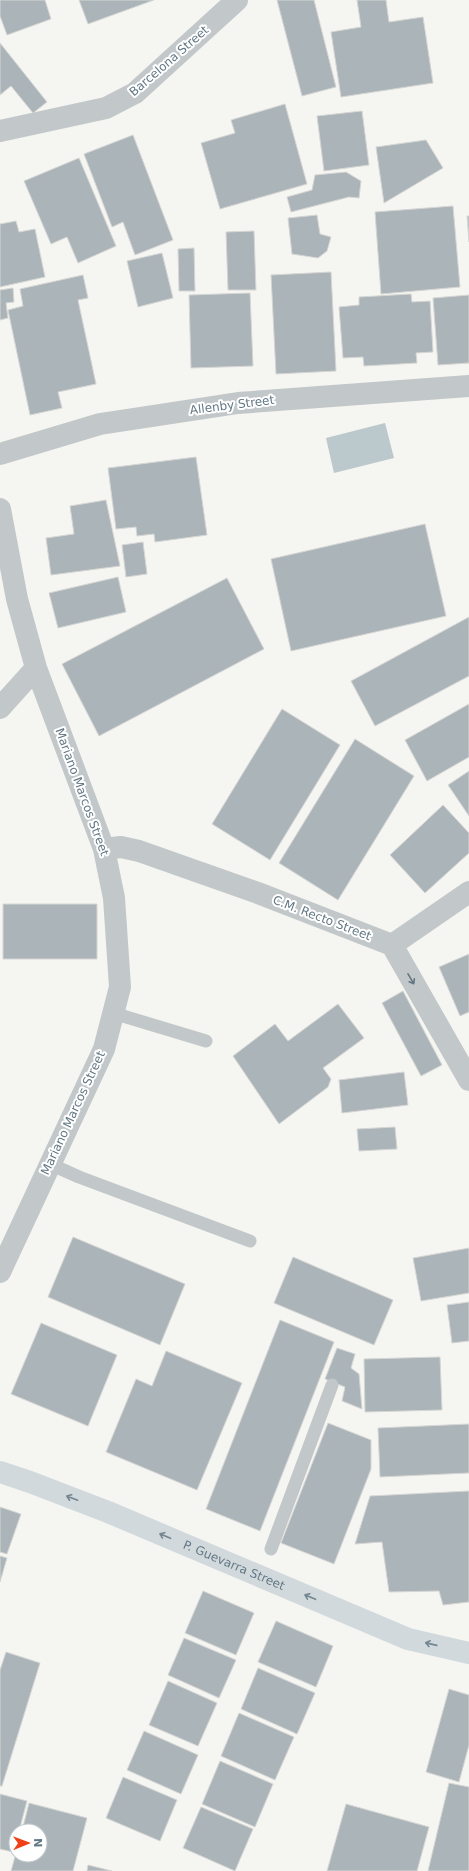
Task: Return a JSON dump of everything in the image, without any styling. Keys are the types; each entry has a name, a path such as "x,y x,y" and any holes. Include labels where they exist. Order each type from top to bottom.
{"main road":[{"name":"P. Guevarra Street","path":"0,1472 108,1512 408,1639 469,1653"}],"street":[{"name":"Barcelona Street","path":"0,131 106,108 135,93 237,0"},
{"name":"Allenby Street","path":"0,454 100,424 231,404 469,386"},
{"name":"Mariano Marcos Street","path":"0,1272 104,1049 120,987 114,898 104,849 36,668 17,599 1,521"},
{"path":"0,708 36,668"},
{"name":"C.M. Recto Street","path":"104,849 121,847 139,851 258,893 392,945"},
{"path":"469,892 392,945 469,1080"}],"lane":[{"path":"113,1012 206,1041"},
{"path":"50,1164 79,1177 250,1241"},
{"path":"271,1549 332,1385"}],"shaded area":[{"path":"385,423 394,458 334,473 326,438"}],"building":[{"path":"0,0 45,0 51,19 7,35 0,16"},
{"path":"79,0 154,0 88,24"},
{"path":"277,0 314,0 336,87 302,96"},
{"path":"357,0 386,0 389,22 423,17 433,83 341,97 331,32 361,27"},
{"path":"0,43 47,102 33,113 11,86 0,95"},
{"path":"285,104 307,184 220,209 201,143 235,133 231,120"},
{"path":"362,111 369,165 324,171 317,116"},
{"path":"133,135 173,240 135,255 123,222 112,227 84,154"},
{"path":"426,140 443,168 384,203 376,147"},
{"path":"79,158 116,246 78,263 67,237 51,244 24,181"},
{"path":"346,172 361,181 359,198 349,197 291,212 287,197 312,190 315,175"},
{"path":"453,206 460,287 381,294 375,212"},
{"path":"317,215 320,234 331,237 327,251 318,258 292,254 288,218"},
{"path":"467,216 469,216 469,242"},
{"path":"16,221 19,232 35,229 45,277 0,287 0,224"},
{"path":"254,231 256,290 228,290 226,232"},
{"path":"194,248 195,291 179,291 178,249"},
{"path":"162,253 173,298 138,307 127,261"},
{"path":"331,272 336,371 276,374 271,275"},
{"path":"83,275 88,298 78,300 96,384 58,392 62,408 30,415 8,310 23,306 20,289"},
{"path":"13,288 14,302 6,303 8,318 0,320 0,290"},
{"path":"250,293 253,366 191,368 189,295"},
{"path":"411,294 412,302 430,301 433,352 416,353 417,363 364,366 363,357 343,358 339,307 359,305 359,297"},
{"path":"469,295 469,363 438,365 433,298"},
{"path":"196,457 207,535 155,542 154,534 137,536 136,527 116,529 108,468"},
{"path":"106,500 120,566 51,575 46,538 74,534 70,506"},
{"path":"425,524 446,616 291,651 271,559"},
{"path":"143,542 147,574 126,577 122,545"},
{"path":"118,577 126,612 58,628 49,593"},
{"path":"227,578 264,649 99,736 62,664"},
{"path":"469,617 469,676 375,726 351,681"},
{"path":"469,704 469,757 427,781 405,740"},
{"path":"282,709 340,745 270,860 212,824"},
{"path":"355,739 414,776 338,900 279,863"},
{"path":"469,771 469,816 448,785"},
{"path":"443,805 469,833 469,853 425,893 390,855"},
{"path":"3,904 97,904 97,959 3,959"},
{"path":"469,954 469,1012 460,1016 439,967"},
{"path":"403,991 442,1065 421,1076 382,1003"},
{"path":"338,1004 364,1038 323,1068 331,1079 328,1087 279,1124 233,1056 275,1024 288,1041"},
{"path":"404,1072 408,1105 342,1113 339,1080"},
{"path":"395,1127 397,1149 359,1151 357,1129"},
{"path":"73,1237 185,1284 160,1345 48,1297"},
{"path":"469,1248 469,1293 421,1301 413,1258"},
{"path":"293,1257 393,1300 374,1345 274,1303"},
{"path":"469,1302 469,1341 452,1343 447,1305"},
{"path":"280,1320 334,1342 260,1531 206,1509"},
{"path":"41,1323 117,1355 88,1426 11,1394"},
{"path":"337,1348 355,1354 351,1368 359,1374 362,1409 342,1401 345,1387 325,1379"},
{"path":"166,1351 242,1383 197,1490 106,1452 136,1379 152,1386"},
{"path":"440,1357 442,1410 365,1412 364,1359"},
{"path":"328,1423 371,1440 371,1469 334,1564 281,1543"},
{"path":"469,1424 469,1473 380,1477 378,1428"},
{"path":"469,1491 469,1602 443,1605 439,1591 389,1592 382,1542 355,1544 370,1496"},
{"path":"0,1507 21,1514 7,1554 0,1552"},
{"path":"0,1556 7,1558 0,1582"},
{"path":"203,1591 254,1613 236,1655 185,1633"},
{"path":"276,1621 333,1646 316,1687 258,1662"},
{"path":"184,1638 236,1660 219,1698 168,1675"},
{"path":"6,1652 40,1663 2,1786 0,1786 0,1670"},
{"path":"258,1668 315,1693 297,1734 241,1709"},
{"path":"168,1681 217,1703 198,1746 149,1725"},
{"path":"449,1689 469,1695 469,1745 459,1782 426,1772"},
{"path":"239,1713 294,1737 275,1780 221,1756"},
{"path":"144,1731 198,1755 181,1794 127,1770"},
{"path":"220,1761 273,1784 255,1827 202,1804"},
{"path":"123,1777 177,1800 160,1841 106,1818"},
{"path":"449,1783 469,1787 469,1871 428,1871"},
{"path":"0,1794 27,1801 21,1823 8,1823 8,1851 0,1849"},
{"path":"29,1803 87,1818 73,1871 11,1871 13,1863 48,1863 48,1823 24,1823"},
{"path":"346,1804 429,1827 417,1871 327,1871"},
{"path":"201,1807 253,1829 235,1871 183,1848"},
{"path":"88,1865 112,1871 87,1871"}]}
